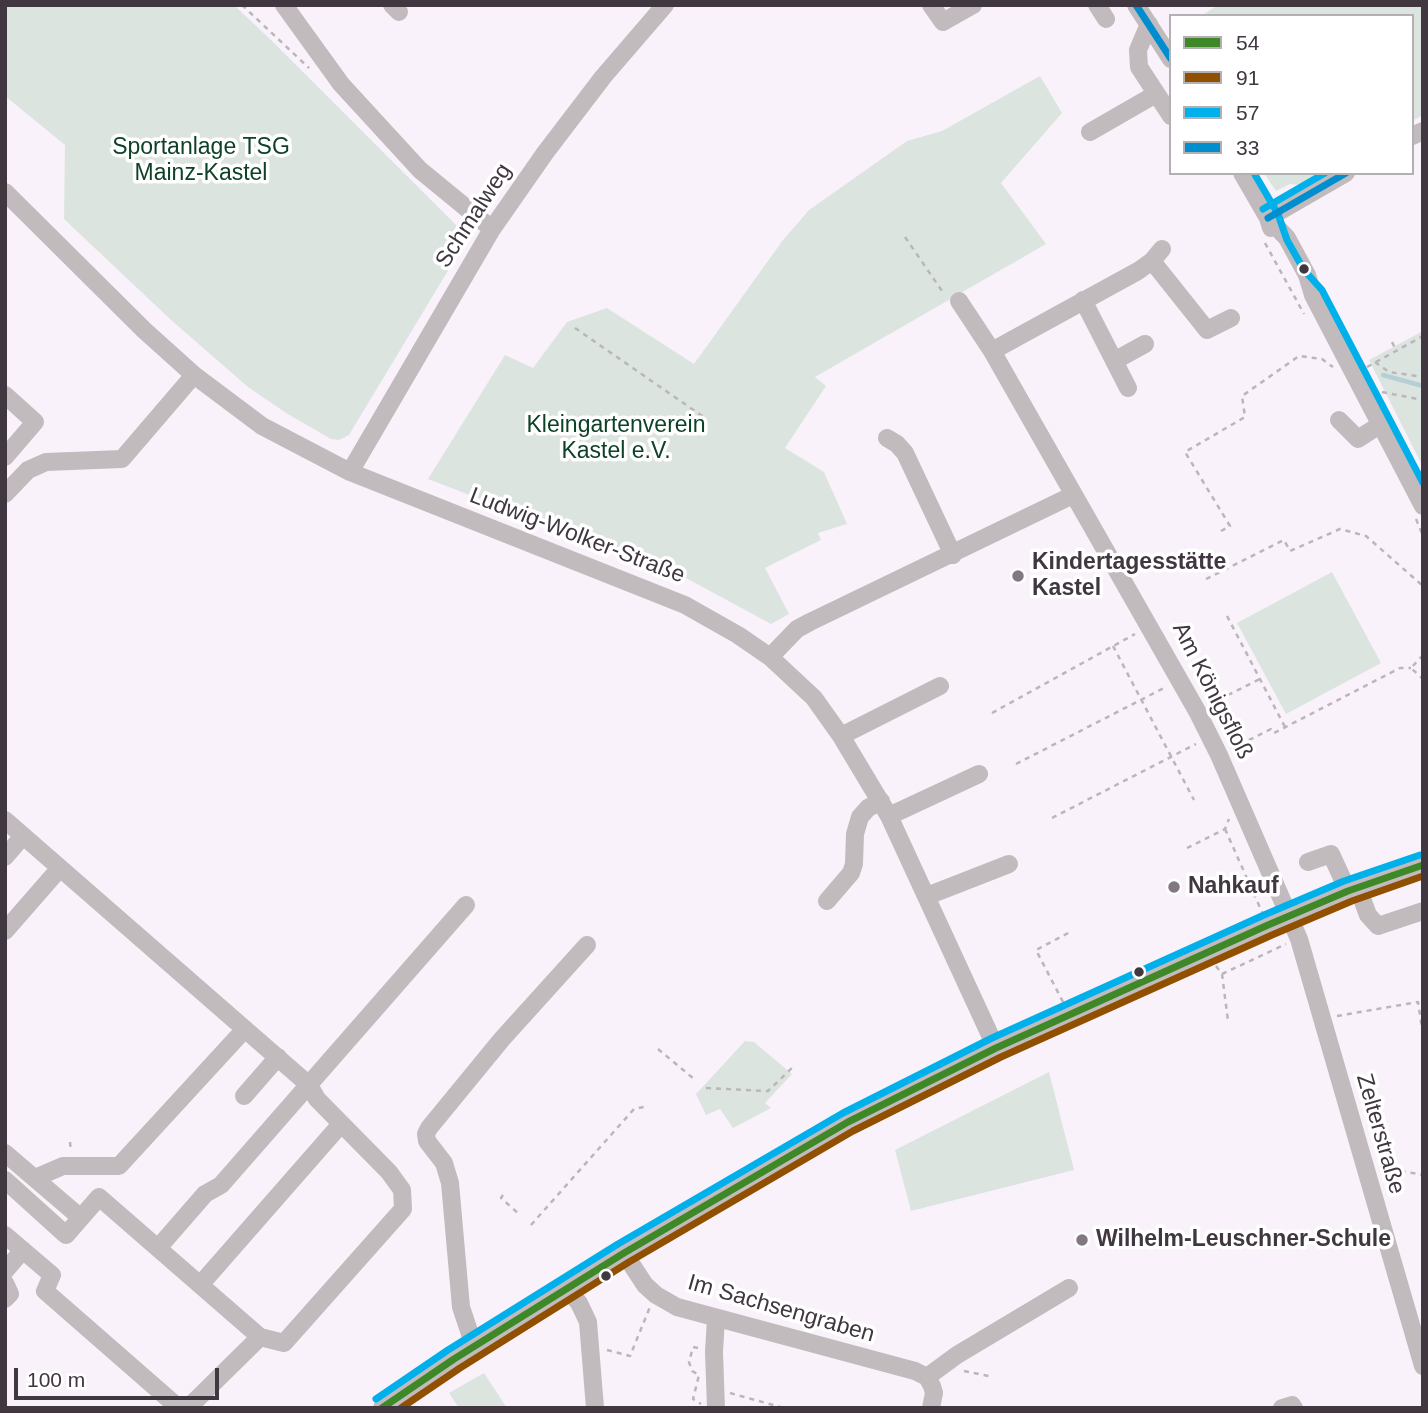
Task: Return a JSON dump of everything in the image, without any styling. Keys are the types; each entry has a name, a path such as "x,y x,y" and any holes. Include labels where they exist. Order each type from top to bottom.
{"street":[{"path":"284,5 341,84 412,161 492,229"},
{"name":"Schmalweg","path":"350,472 492,229 603,77 665,5"},
{"path":"931,5 943,22 973,5"},
{"path":"1136,5 1169,56"},
{"path":"1149,24 1139,46 1139,66 1169,113"},
{"path":"1090,132 1156,94"},
{"path":"1243,175 1268,218 1274,239 1295,276 1313,295 1423,506"},
{"path":"1268,218 1343,175"},
{"name":"Ludwig-Wolker-Straße","path":"5,192 135,321 194,375 262,426 350,472 685,605 770,657 814,698 841,736 885,809 996,1048"},
{"path":"992,351 1138,271 1157,255 1207,330 1231,318"},
{"path":"1083,300 1128,388"},
{"name":"Am Königsfloß","path":"959,301 992,351 1198,711 1289,916"},
{"path":"1114,361 1145,344"},
{"path":"5,494 28,470 46,462 122,459 194,375"},
{"path":"5,395 36,422 5,457"},
{"path":"1339,420 1358,439 1381,424"},
{"path":"887,438 905,453 953,555"},
{"path":"770,657 797,629 810,622 1073,495"},
{"path":"841,736 940,686"},
{"path":"827,901 854,864 855,834 860,817 868,808 885,809 979,774"},
{"path":"5,820 309,1085 317,1099 389,1172 402,1190 403,1209 284,1343 260,1337 99,1197 66,1235 5,1180"},
{"path":"5,857 23,836"},
{"path":"1308,862 1331,853 1368,915 1378,926 1423,912"},
{"path":"927,896 1009,864"},
{"path":"382,1408 474,1346 624,1253 812,1142 996,1048 1069,1014 1353,889 1423,865"},
{"path":"5,931 60,868"},
{"path":"158,1248 205,1194 221,1185 466,905"},
{"name":"Zelterstraße","path":"1289,916 1423,1366"},
{"path":"474,1346 461,1307 449,1179 444,1163 427,1141 426,1134 502,1039 587,945"},
{"path":"35,1178 63,1166 119,1166 245,1029"},
{"path":"244,1096 278,1057"},
{"path":"200,1285 341,1124"},
{"path":"5,1153 81,1218"},
{"path":"5,1235 51,1275 45,1291 179,1408"},
{"path":"5,1270 23,1250"},
{"name":"Im Sachsengraben","path":"624,1253 638,1277 656,1294 677,1307 915,1371 933,1386"},
{"path":"5,1283 9,1294 5,1299"},
{"path":"933,1386 1069,1288"},
{"path":"567,1289 579,1303 588,1322 595,1408"},
{"path":"710,1406 715,1389 713,1352 716,1318"},
{"path":"188,1408 260,1337"},
{"path":"1282,1408 1292,1405 1294,1408"}],"path":[{"path":"242,5 313,72"},
{"path":"905,237 948,299 959,301"},
{"path":"575,328 705,418"},
{"path":"1354,373 1423,337"},
{"path":"1392,342 1396,351"},
{"path":"1221,531 1230,526 1185,452 1245,417 1242,396 1300,356 1322,359 1333,367"},
{"path":"1375,362 1389,372 1423,377"},
{"path":"1382,392 1423,400"},
{"path":"1206,579 1284,540 1290,551 1340,529 1366,536 1423,586"},
{"path":"1227,616 1285,727"},
{"path":"992,713 1150,625"},
{"path":"1113,646 1194,800"},
{"path":"1219,755 1271,729 1274,733 1400,668 1411,667 1423,655"},
{"path":"1411,667 1423,679"},
{"path":"1198,711 1260,679"},
{"path":"1016,764 1180,680"},
{"path":"1052,818 1210,737"},
{"path":"1187,848 1225,829 1234,807 1240,804"},
{"path":"1225,829 1268,925"},
{"path":"1069,1014 1036,950 1072,931"},
{"path":"1222,974 1298,939"},
{"path":"1208,952 1222,974 1228,1021"},
{"path":"1321,1018 1418,1002 1423,1035"},
{"path":"658,1049 694,1079"},
{"path":"706,1088 768,1091 794,1066"},
{"path":"531,1225 634,1109 648,1106"},
{"path":"1362,1163 1423,1175"},
{"path":"503,1195 501,1198 519,1214"},
{"path":"590,1346 630,1356 639,1329 656,1294"},
{"path":"693,1346 690,1367 699,1375 693,1399 710,1406"},
{"path":"933,1386 993,1377"},
{"path":"715,1389 784,1408"}],"green space":[{"name":"Sportanlage TSG Mainz-Kastel","path":"5,5 234,5 462,232 463,242 458,254 349,435 339,440 331,439 248,387 171,320 64,219 65,145 5,96"},
{"path":"1218,5 1423,5 1423,115 1414,120 1414,14 1204,14"},
{"name":"Kleingartenverein Kastel e.V.","path":"1040,76 1062,113 1001,183 1046,244 815,377 826,386 785,448 824,472 847,524 818,533 821,540 765,568 789,614 771,624 686,578 428,479 505,355 533,368 567,322 607,308 694,364 783,240 809,210 907,141 942,131"},
{"path":"1265,175 1317,175 1299,185 1290,184 1276,191"},
{"path":"1423,331 1423,467 1369,360"},
{"path":"1332,572 1381,663 1286,714 1237,623"},
{"path":"745,1041 754,1042 792,1074 765,1103 771,1108 733,1128 720,1109 706,1115 696,1094"},
{"path":"1049,1072 1074,1170 911,1211 895,1150"},
{"path":"484,1373 507,1408 459,1408 449,1393"}],"waterway":[{"path":"1383,375 1423,386"}],"transit line":[{"name":"33","path":"1136,5 1169,56"},
{"name":"57","path":"1255,175 1278,214 1287,240 1304,270 1322,290 1423,483"},
{"name":"57","path":"1263,209 1322,175"},
{"name":"33","path":"1268,218 1343,175"},
{"name":"57","path":"376,1399 448,1350 618,1244 843,1113 992,1038 1264,915 1344,881 1420,855"},
{"name":"54","path":"382,1408 454,1359 624,1253 848,1122 996,1048 1268,925 1348,891 1423,865"},
{"name":"91","path":"401,1408 629,1262 853,1131 1001,1057 1272,935 1352,901 1423,876"}],"place":[{"name":"Kindertagesstätte Kastel","path":"1018,576"},
{"name":"Nahkauf","path":"1174,887"},
{"name":"Wilhelm-Leuschner-Schule","path":"1082,1240"}]}
